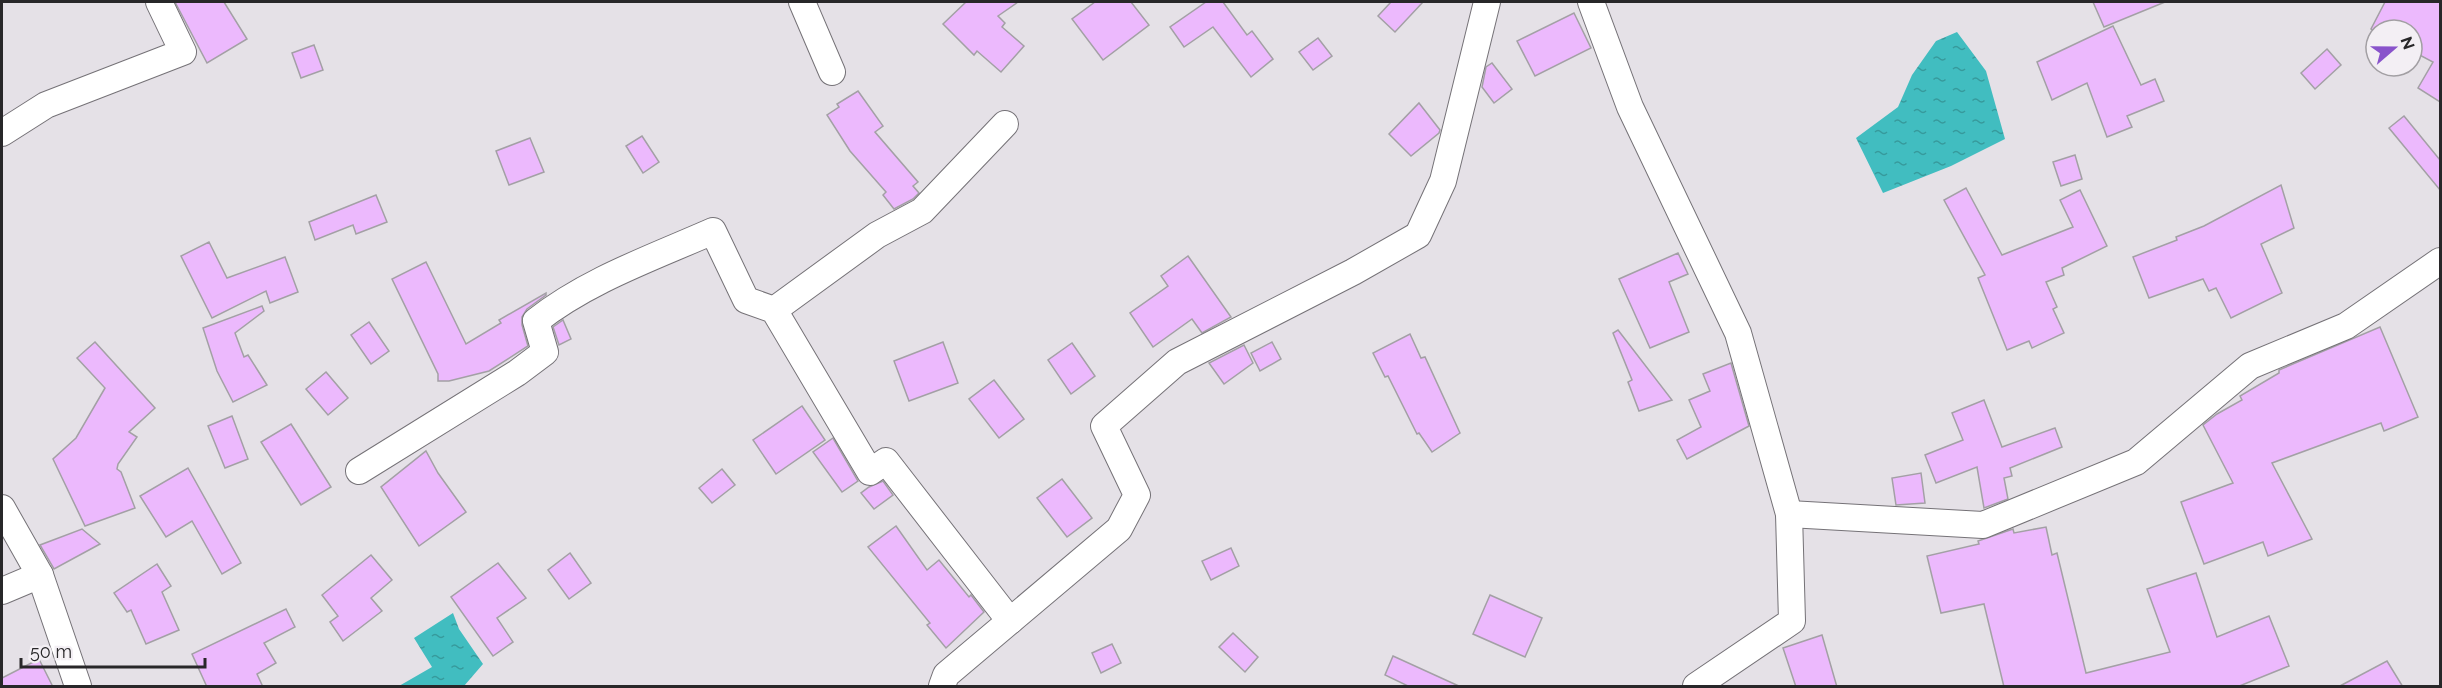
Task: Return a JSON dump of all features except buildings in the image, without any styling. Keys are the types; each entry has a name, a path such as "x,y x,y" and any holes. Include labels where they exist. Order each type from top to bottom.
{"street":[{"path":"2,133 46,105 183,52 159,2"},
{"path":"802,2 832,72"},
{"path":"942,687 946,675 1119,530 1137,495 1104,426 1177,362 1353,272 1418,235 1443,181 1486,2"},
{"path":"1590,2 1630,107 1738,333 1789,514 1792,621 1719,679 1696,687"},
{"path":"774,310 877,235 922,211 1005,124"},
{"path":"359,471 517,374 545,352 536,321 562,301 612,275 713,231 746,300 774,310 870,472 886,461 1010,621"},
{"path":"1789,514 1983,525 2136,462 2250,366 2346,326 2440,261"},
{"path":"2,508 40,575 78,687"},
{"path":"2,591 40,575"}],"water":[{"path":"1957,32 1986,71 2005,139 1951,166 1883,193 1856,138 1898,107 1912,75 1936,41"},
{"path":"453,613 459,629 483,664 464,686 399,686 432,667 414,638"}]}
